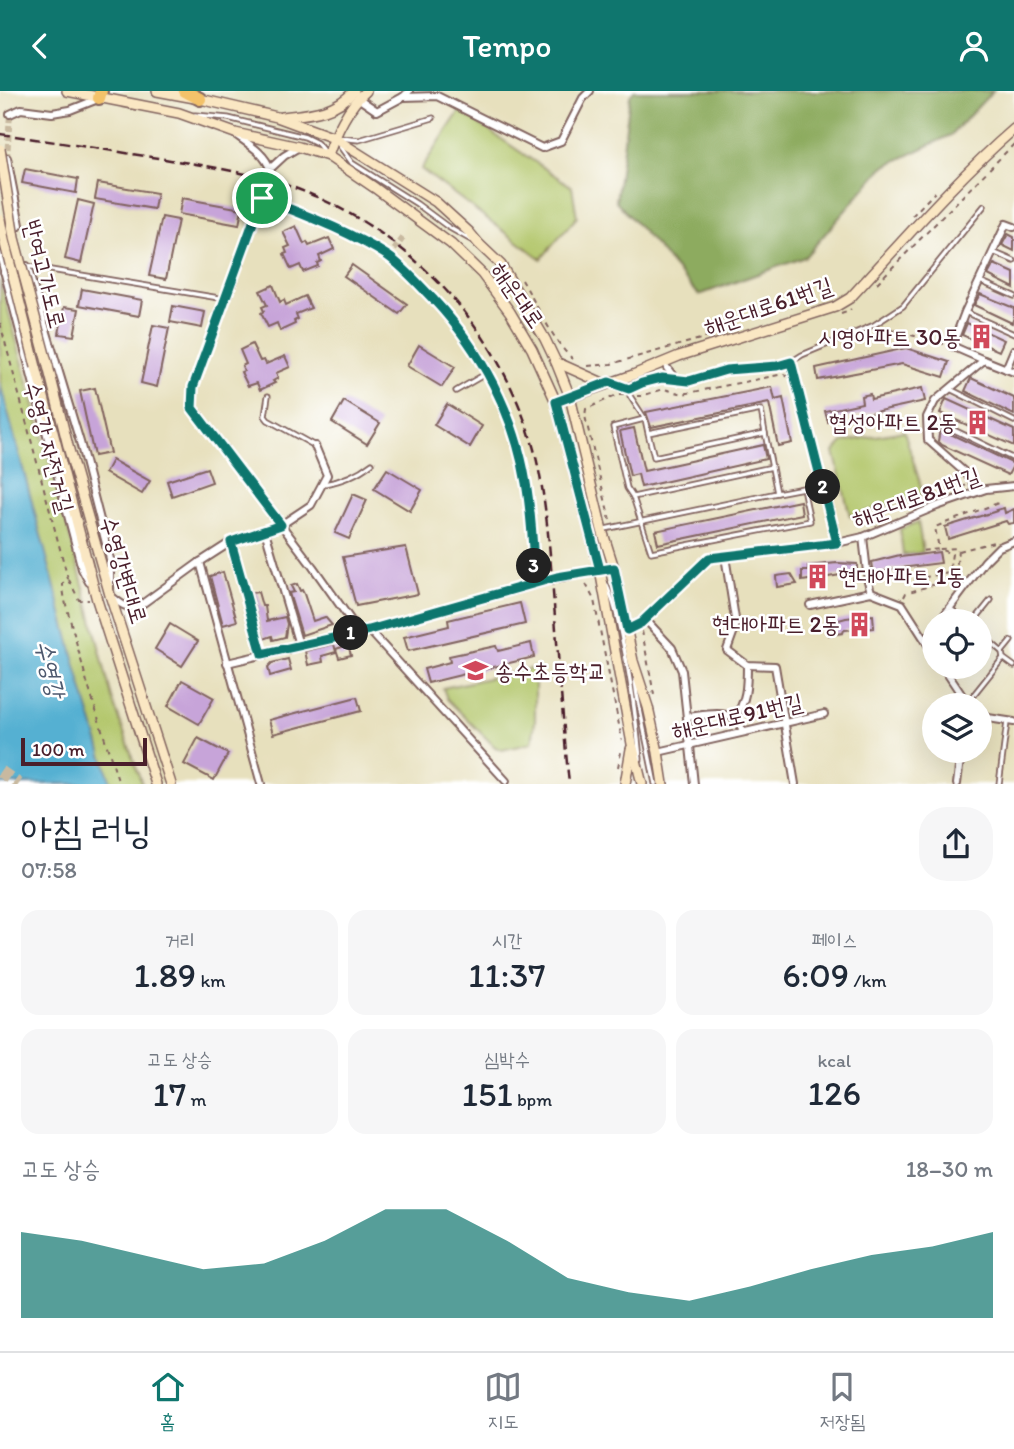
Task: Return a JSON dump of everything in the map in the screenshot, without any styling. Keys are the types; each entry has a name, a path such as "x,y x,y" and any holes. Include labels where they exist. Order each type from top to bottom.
{"highway":[{"path":"185,91 200,99"}],"main road":[{"name":"해운대로","path":"67,91 100,94 179,113 235,133 328,156 451,244 482,274 510,312 532,349 556,402 600,570 632,744 642,783"},
{"name":"해운대로","path":"157,91 277,117 334,138 436,202 500,265 556,362 570,397 607,529 633,661 648,707 663,784"},
{"path":"277,117 319,113 359,93"},
{"path":"328,156 334,138 359,93"},
{"name":"해운대로61번길","path":"556,402 835,307 850,298 946,196 1014,129"},
{"name":"반여고가도로","path":"0,149 14,238 48,366"},
{"name":"반여고가도로","path":"0,219 97,600 156,784"},
{"path":"556,362 607,383"},
{"name":"수영강변대로","path":"48,366 110,595 171,784"},
{"path":"625,784 632,744"}],"street":[{"path":"359,93 377,111 409,91"},
{"path":"403,97 438,96 542,148 561,141 583,98 590,91"},
{"path":"10,114 21,109 51,113 70,110 100,94"},
{"path":"235,133 264,156 270,169 262,198 193,387 192,408 359,632"},
{"path":"270,169 299,147"},
{"path":"0,239 20,225 7,158"},
{"path":"262,198 338,228 389,257 445,312 463,335 497,390 520,453 530,511 535,583"},
{"path":"1014,227 1006,224 952,346 1010,370 1014,350"},
{"path":"0,255 82,569 97,600"},
{"path":"4,272 27,266 80,442 110,559 110,595 119,603 131,609 138,607 231,542 281,525 311,505 327,475 315,446"},
{"path":"977,492 971,478 928,440 927,417 936,401 984,360"},
{"path":"607,383 629,392 642,383 662,378 689,381 726,370 777,366 791,362 837,543"},
{"path":"662,378 666,364"},
{"path":"666,364 676,380"},
{"name":"해운대로81번길","path":"627,630 645,619 709,558 837,543 863,537 977,492 1014,486"},
{"path":"265,530 299,645"},
{"path":"863,537 871,592"},
{"path":"950,608 985,561 999,547 1014,541"},
{"path":"231,542 262,654"},
{"path":"725,556 736,625 727,650 747,665 775,666 795,784"},
{"path":"200,562 261,784"},
{"path":"228,663 369,630 557,577 614,568"},
{"path":"810,605 871,592 902,604 922,635"},
{"path":"645,619 672,648 682,671 694,784"},
{"path":"369,630 506,781"},
{"path":"734,718 745,698 747,665"},
{"name":"해운대로91번길","path":"658,752 824,714"},
{"path":"687,717 730,715 740,722 743,732"},
{"path":"992,719 1010,722"},
{"path":"957,784 960,763"}],"lane":[{"path":"179,113 228,118 305,137 317,143 328,156"},
{"path":"334,138 359,140 433,118"},
{"path":"791,362 874,325 903,306 984,206"},
{"path":"993,252 1014,261"},
{"path":"27,266 226,299"},
{"path":"980,281 1014,296"},
{"path":"965,312 1014,334"},
{"path":"456,391 486,373"},
{"path":"950,389 1014,421"},
{"path":"629,392 645,419 654,457 765,433"},
{"path":"268,395 265,416 268,420 315,446"},
{"path":"648,433 761,410 777,493"},
{"path":"927,417 1014,459"},
{"path":"607,529 641,522 777,493 803,488 810,521 651,552 641,522 633,497 627,488 613,427 645,419"},
{"path":"322,485 340,482 358,474 372,463"},
{"path":"633,497 772,467"},
{"path":"600,570 613,597 629,673 642,783"},
{"path":"984,609 991,600"},
{"path":"976,693 1011,641"},
{"path":"992,645 1014,666"},
{"path":"633,661 636,695 655,784"},
{"path":"999,784 1010,722"}],"path":[{"path":"876,283 1014,144"},
{"path":"909,220 937,190"},
{"path":"522,280 568,355 577,362"},
{"path":"834,316 847,313 857,303"},
{"name":"수영강 자전거길","path":"0,323 68,579 62,588 65,601 119,784"},
{"path":"874,325 952,346"},
{"path":"586,365 611,364 716,335"},
{"path":"607,529 585,416 586,409 629,392"},
{"path":"939,549 936,527 998,503"},
{"path":"958,551 1000,540"},
{"path":"920,551 958,548 958,551"},
{"path":"914,579 949,573 952,554 939,549"},
{"path":"902,604 905,593 956,578 958,551"},
{"path":"68,579 79,600 97,600"},
{"path":"586,584 594,600 623,744 618,771"}],"green space":[{"path":"634,91 993,91 951,135 883,167 805,257 699,295 616,201 630,96"},
{"path":"460,111 572,187 577,217 541,259 421,169"},
{"name":"수영강","path":"0,280 112,698 142,784 0,784"},
{"path":"904,431 923,493 850,516 834,452 843,442"},
{"path":"918,522 923,552 903,555 900,529"},
{"path":"535,668 535,721 532,743 502,750 495,747 447,699 443,688"}],"water":[{"name":"수영강","path":"0,383 82,688 111,784 0,784"}],"building":[{"path":"25,169 78,179 76,193 22,183"},
{"path":"98,183 157,193 154,209 95,199"},
{"path":"182,198 242,209 239,225 179,214"},
{"path":"78,200 94,204 81,263 65,259"},
{"path":"162,217 178,220 166,279 149,276"},
{"path":"296,226 304,244 307,242 309,246 329,238 334,249 319,256 321,261 317,263 318,266 303,272 300,265 291,269 284,254 287,253 285,248 290,246 283,232"},
{"path":"1008,234 1014,237 1014,251 1002,245"},
{"path":"994,264 1014,273 1014,288 988,275"},
{"path":"352,265 407,304 399,314 344,276"},
{"path":"273,285 280,302 284,300 286,305 305,296 311,308 296,314 298,319 294,321 295,324 280,331 277,323 268,327 261,313 264,311 262,307 267,305 260,291"},
{"path":"82,289 142,300 139,316 79,305"},
{"path":"980,294 1014,308 1012,323 974,305"},
{"path":"173,306 205,312 202,328 170,322"},
{"path":"64,307 79,309 74,336 59,334"},
{"name":"시영아파트 30동","path":"967,323 1004,340 999,351 962,335"},
{"path":"153,325 169,328 157,387 141,383"},
{"path":"252,344 260,361 264,360 266,364 285,356 290,367 276,373 278,378 273,381 275,383 260,390 257,383 248,386 241,372 244,371 242,366 246,364 240,350"},
{"path":"419,345 455,367 442,387 407,366"},
{"path":"906,348 949,362 944,377 902,364 818,380 816,368"},
{"path":"971,378 1014,398 1014,415 965,391"},
{"path":"772,387 775,400 783,398 792,443 778,446 769,403 651,427 646,412"},
{"path":"95,388 110,453 94,456 80,391"},
{"path":"922,388 925,401 828,422 825,411 862,403 861,396 870,394 871,399"},
{"name":"협성아파트 2동","path":"946,399 1014,430 1014,446 940,413"},
{"path":"344,401 380,423 367,444 332,422"},
{"path":"447,404 482,426 470,447 434,425"},
{"path":"634,428 644,471 763,445 766,459 641,487 638,474 630,476 620,431"},
{"path":"940,429 1014,464 1008,475 942,445 938,441"},
{"path":"112,460 150,481 142,494 105,473"},
{"path":"207,468 212,482 172,496 167,481"},
{"path":"387,469 422,490 410,511 374,489"},
{"path":"353,494 367,500 349,539 335,533"},
{"path":"800,501 802,514 658,544 655,531"},
{"path":"1004,508 1005,513 1014,509 1014,523 1008,524 1006,521 948,539 945,527"},
{"path":"406,547 418,594 356,606 343,557"},
{"path":"939,552 941,563 893,569 874,575 872,562 900,555"},
{"name":"현대아파트 1동","path":"857,564 857,574 802,581 802,571 808,571 808,566"},
{"path":"223,572 237,621 223,625 210,576"},
{"path":"791,574 797,584 777,587 776,576"},
{"path":"297,584 304,594 313,621 325,617 332,625 302,635 289,593 294,592 291,586"},
{"path":"258,592 262,606 265,606 267,621 285,617 285,637 273,640 272,636 264,639 251,593"},
{"path":"520,603 525,624 408,651 404,637 449,626 448,620"},
{"name":"현대아파트 2동","path":"873,615 874,628 844,630 843,633 829,635 828,623"},
{"path":"170,624 198,641 182,666 155,649"},
{"path":"531,643 534,657 428,683 424,669 450,662 449,656 496,646 498,651"},
{"path":"334,644 336,652 322,656 323,662 308,665 305,651"},
{"path":"348,645 351,655 339,658 336,649"},
{"path":"288,659 291,670 270,676 268,667 272,663"},
{"path":"182,680 214,698 199,724 168,706"},
{"path":"357,697 361,711 273,734 269,720"},
{"path":"198,738 228,754 214,780 184,764"}],"tunnel":[{"path":"7,158 10,114"},
{"path":"389,257 403,238"},
{"path":"0,771 19,784"}],"railway":[{"path":"0,134 219,168 286,185 339,208 388,238 417,262 457,303 475,325 504,373 527,426 535,453 548,529 569,784"}],"place":[{"name":"시영아파트 30동","path":"981,337"},
{"name":"협성아파트 2동","path":"977,422"},
{"name":"현대아파트 1동","path":"818,576"},
{"name":"현대아파트 2동","path":"860,624"},
{"name":"송수초등학교","path":"475,671"}],"route":[{"path":"262,198 193,387 192,408 281,525 231,542 262,654 369,630 557,577 614,568 627,630 641,623 709,558 837,543 791,362 777,366 726,370 689,381 662,378 629,389 609,382 556,402 600,570 557,577 535,583 530,511 520,453 497,390 463,335 445,312 389,257 338,228 262,198"}]}
